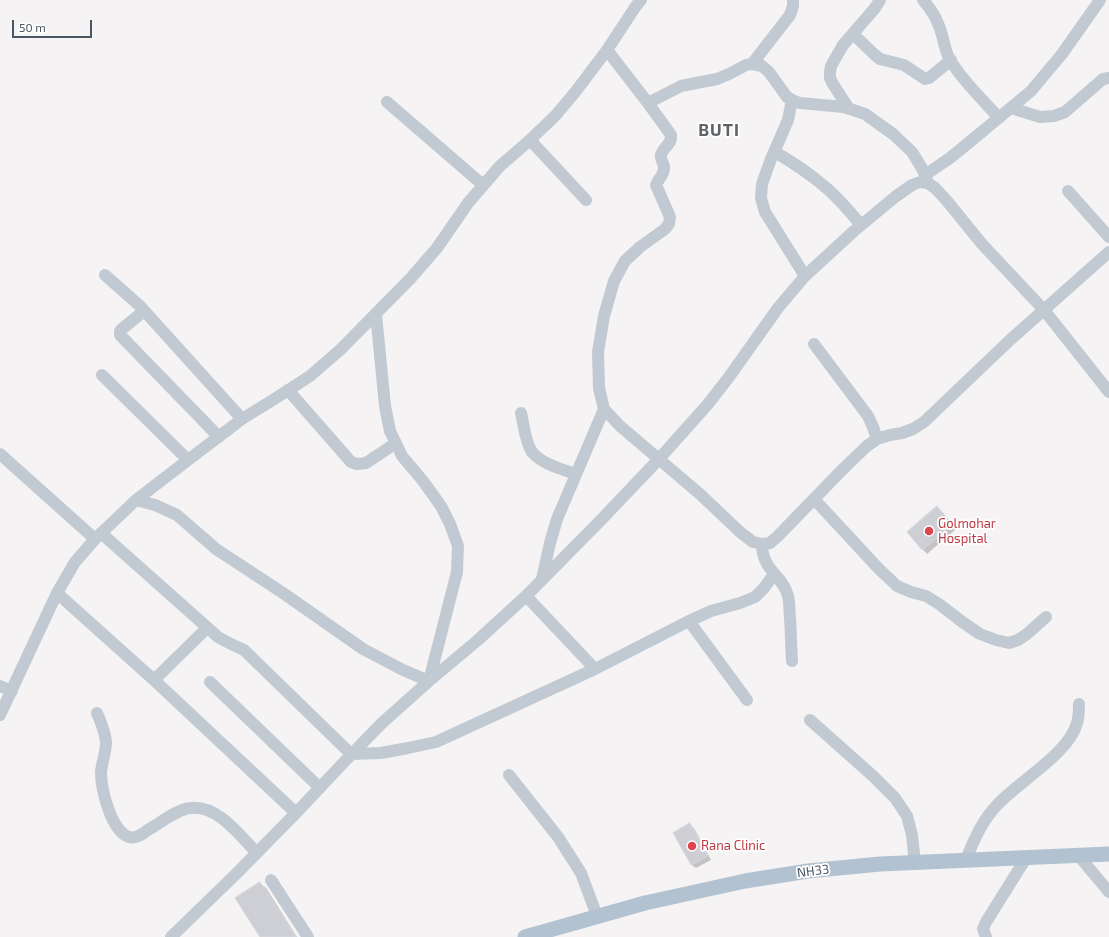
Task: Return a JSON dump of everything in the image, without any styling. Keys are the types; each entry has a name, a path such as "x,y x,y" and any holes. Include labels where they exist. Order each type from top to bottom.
{"main road":[{"name":"NH33","path":"525,937 645,903 745,881 838,868 966,860 1109,854"}],"street":[{"path":"0,715 57,593 75,562 98,536 136,500 188,460 242,420 310,376 340,350 410,279 437,248 468,203 500,166 556,115 607,50 641,0"},
{"path":"752,64 790,15 793,0"},
{"path":"849,109 830,78 831,66 843,45 875,8 880,0"},
{"path":"923,0 931,9 939,26 944,44 957,70 999,118"},
{"path":"171,937 296,813 382,723 428,681 478,640 526,596 600,521 659,459 708,404 778,308 805,276 895,196 912,185 927,179 1031,91 1044,77 1100,0"},
{"path":"853,34 880,59 904,65 925,79 929,78 951,60"},
{"path":"607,50 648,102 671,135 671,139 670,143 661,154 660,158 664,166 664,172 657,181 656,185 670,217 669,224 665,230 640,247 625,261 614,282 604,316 598,352 599,388 604,409 620,426 701,495 740,532 753,542 762,544 770,543 842,469 867,446 877,439 913,430 924,422 1010,340 1109,252"},
{"path":"648,102 681,86 716,79 746,65 752,64 762,66 769,72 787,97 792,100 800,103 828,105 849,109 865,114 893,134 912,152 931,185 947,201 982,244 1044,310 1109,392"},
{"path":"1011,108 1040,117 1054,116 1065,112 1107,77"},
{"path":"792,100 788,120 762,184 761,198 765,212 805,276"},
{"path":"387,102 483,185"},
{"path":"530,140 586,200"},
{"path":"775,152 825,186 861,225"},
{"path":"1068,191 1109,237"},
{"path":"105,275 144,311 242,420"},
{"path":"144,311 122,329 120,331 120,335 219,437"},
{"path":"376,314 385,406 390,431 402,456 441,506 450,524 458,546 457,572 428,681"},
{"path":"814,344 868,416 877,439"},
{"path":"102,375 188,460"},
{"path":"288,390 351,462 357,464 366,463 396,443"},
{"path":"542,580 557,519 604,409"},
{"path":"521,413 527,440 532,451 540,459 576,474"},
{"path":"0,454 207,628 225,642 244,650 351,754 381,753 436,742 595,669 688,621 711,611 755,598 774,574"},
{"path":"814,499 879,569 897,586 926,596 980,634 1009,643 1018,640 1027,634 1046,617"},
{"path":"136,500 155,505 177,515 216,549 283,593 363,649 428,681"},
{"path":"762,544 764,560 783,585 788,595 792,661"},
{"path":"57,593 154,680 296,813"},
{"path":"526,596 595,669"},
{"path":"688,621 747,700"},
{"path":"154,680 207,628"},
{"path":"210,682 320,788"},
{"path":"0,686 12,691"},
{"path":"966,860 976,836 986,818 1000,802 1058,752 1071,736 1077,723 1079,704"},
{"path":"97,713 102,725 106,742 101,771 102,786 108,807 117,828 123,834 130,837 140,836 178,812 191,808 204,808 229,824 256,853"},
{"path":"810,720 873,776 895,798 907,816 912,835 915,863"},
{"path":"509,775 558,837 581,873 597,916"},
{"path":"1078,855 1109,892"},
{"path":"986,937 983,929 986,922 1026,858"},
{"path":"270,880 308,937"}],"building":[{"path":"937,506 953,525 922,550 907,532"},
{"path":"690,823 708,856 691,865 673,833"},
{"path":"260,882 296,937 260,937 235,898"}],"place":[{"name":"Golmohar Hospital","path":"929,531"},
{"name":"Rana Clinic","path":"692,846"}],"district":[{"name":"BUTI","path":"719,130"}]}
